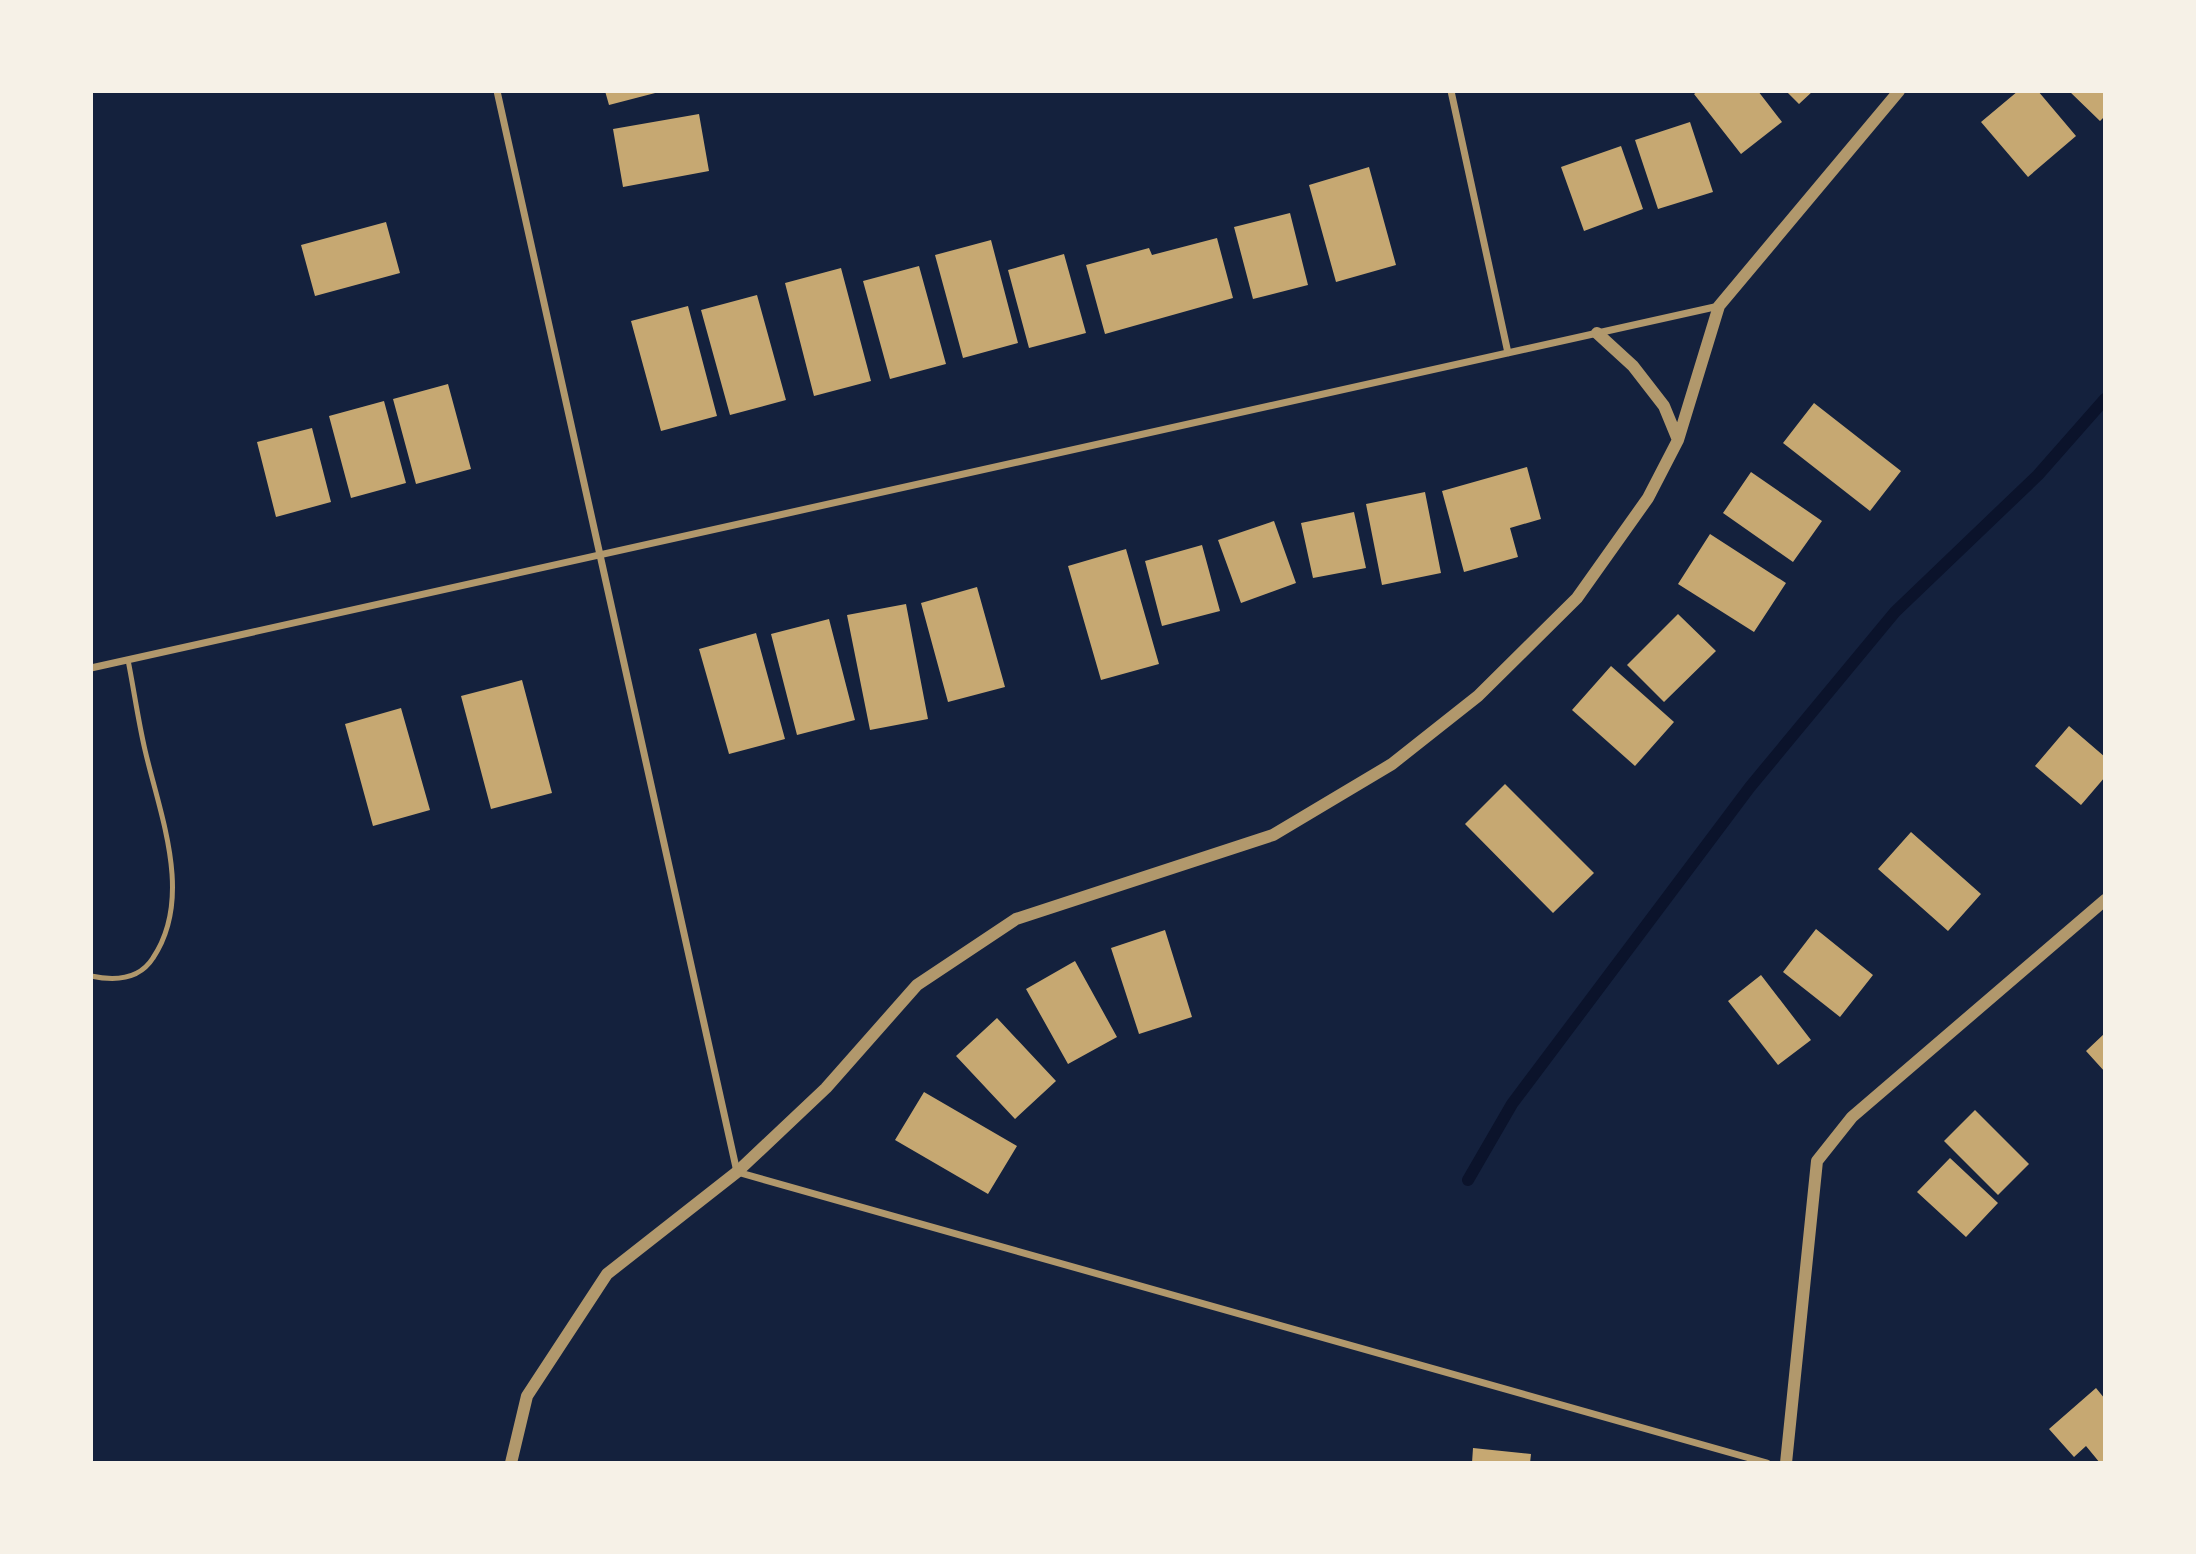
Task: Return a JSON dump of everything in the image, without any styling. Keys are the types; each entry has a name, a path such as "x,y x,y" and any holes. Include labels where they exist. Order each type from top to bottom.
{"street":[{"path":"497,91 737,1172"},
{"path":"1451,91 1508,353"},
{"path":"511,1463 527,1396 607,1274 737,1172 826,1088 917,985 1016,919 1273,835 1392,764 1478,696 1577,598 1648,498 1678,440 1719,306 1899,91"},
{"path":"91,668 1719,306"},
{"path":"1597,333 1633,366 1664,406 1678,440"},
{"path":"1786,1463 1818,1161 1852,1117 2105,900"},
{"path":"737,1172 1767,1463"}],"lane":[{"path":"91,976 108,980 136,974 150,964 171,922 174,890 170,853 143,741 128,660"}],"building":[{"path":"605,91 659,91 659,92 609,105"},
{"path":"1698,91 1758,91 1782,122 1741,154 1694,94"},
{"path":"1786,91 1813,91 1799,104"},
{"path":"2018,91 2038,91 2076,136 2028,177 1981,122"},
{"path":"2069,91 2105,91 2105,116 2100,121"},
{"path":"699,114 709,171 623,187 613,129"},
{"path":"1690,122 1713,192 1658,209 1635,140"},
{"path":"1621,146 1643,209 1584,231 1561,167"},
{"path":"1369,167 1396,265 1336,282 1309,185"},
{"path":"1290,213 1308,285 1253,299 1234,227"},
{"path":"386,222 400,273 315,296 301,245"},
{"path":"1217,238 1233,298 1105,334 1086,265 1149,248 1152,255"},
{"path":"991,240 1018,343 963,358 935,255"},
{"path":"1064,254 1086,333 1029,348 1008,270"},
{"path":"919,266 946,364 890,379 863,281"},
{"path":"841,268 871,381 814,396 785,283"},
{"path":"757,295 786,400 730,415 701,310"},
{"path":"688,306 717,416 661,431 631,321"},
{"path":"448,384 471,469 416,484 393,399"},
{"path":"384,401 406,483 351,498 329,416"},
{"path":"1814,403 1901,471 1870,511 1783,443"},
{"path":"312,428 331,502 276,517 257,442"},
{"path":"1527,467 1541,519 1510,528 1518,557 1464,572 1442,491"},
{"path":"1751,472 1822,521 1793,562 1723,513"},
{"path":"1425,492 1441,573 1382,585 1366,504"},
{"path":"1354,512 1366,568 1313,578 1301,523"},
{"path":"1274,521 1296,583 1241,603 1218,540"},
{"path":"1710,534 1786,583 1754,632 1678,584"},
{"path":"1202,545 1220,611 1162,626 1145,561"},
{"path":"1126,549 1159,664 1101,680 1068,566"},
{"path":"977,587 1005,687 948,702 921,603"},
{"path":"906,604 928,719 870,730 847,615"},
{"path":"1678,614 1716,651 1664,702 1627,665"},
{"path":"829,619 855,720 797,735 771,634"},
{"path":"756,633 785,739 729,754 699,649"},
{"path":"1611,666 1674,722 1635,766 1572,710"},
{"path":"522,680 552,793 491,809 461,696"},
{"path":"401,708 430,810 373,826 345,724"},
{"path":"2069,726 2105,757 2105,777 2081,805 2035,766"},
{"path":"1505,784 1594,873 1553,913 1465,824"},
{"path":"1911,832 1981,894 1948,931 1878,869"},
{"path":"1816,929 1873,975 1840,1017 1783,972"},
{"path":"1165,930 1192,1017 1139,1034 1111,948"},
{"path":"1075,961 1117,1037 1068,1064 1026,989"},
{"path":"1761,975 1811,1040 1778,1065 1728,1001"},
{"path":"997,1018 1056,1081 1015,1119 956,1056"},
{"path":"2105,1033 2105,1072 2086,1051"},
{"path":"924,1092 1017,1146 988,1194 895,1140"},
{"path":"1975,1110 2029,1164 1998,1195 1944,1141"},
{"path":"1950,1158 1998,1203 1966,1237 1917,1192"},
{"path":"2096,1388 2105,1399 2105,1463 2100,1463 2086,1446 2074,1457 2049,1429"},
{"path":"1473,1448 1531,1454 1530,1463 1472,1463"}],"waterway":[{"path":"1468,1180 1512,1104 1750,787 1895,612 2038,475 2105,399"}]}
